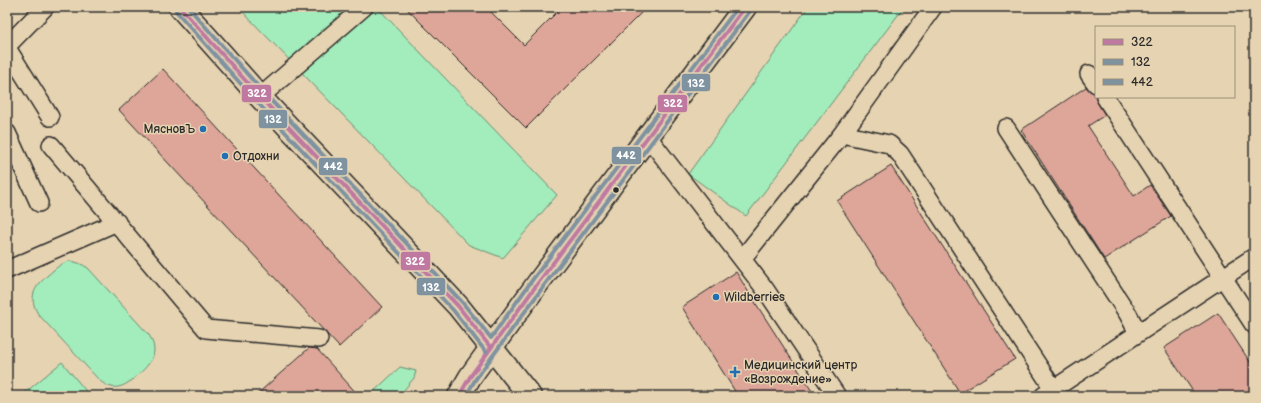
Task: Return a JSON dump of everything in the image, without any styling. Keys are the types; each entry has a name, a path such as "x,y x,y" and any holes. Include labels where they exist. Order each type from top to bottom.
{"street":[{"path":"180,7 260,96 458,306 530,396"},
{"path":"459,396 470,377 538,283 745,7"}],"lane":[{"path":"45,7 7,47 50,117"},
{"path":"260,96 364,7"},
{"path":"742,260 842,134 933,7"},
{"path":"1106,98 1254,325"},
{"path":"1006,128 1128,314 1138,333"},
{"path":"7,134 39,203"},
{"path":"842,134 889,144 900,154 1051,394 1138,333 1254,257"},
{"path":"648,137 765,289 837,396"},
{"path":"51,145 206,329 319,339"},
{"path":"7,270 117,222"}],"green space":[{"path":"238,7 377,7 557,195 503,258 469,245"},
{"path":"808,7 904,7 746,216 688,174"},
{"path":"69,261 79,263 88,268 149,335 152,341 154,352 150,362 138,375 128,383 119,387 109,386 99,380 38,314 35,308 33,297 36,288 55,269"},
{"path":"62,362 90,396 21,396"},
{"path":"400,367 416,371 414,378 399,396 369,396"}],"building":[{"path":"405,7 486,7 524,45 562,7 647,7 526,128"},
{"path":"163,69 382,307 339,347 119,110"},
{"path":"1086,87 1094,93 1097,102 1105,115 1088,126 1134,196 1150,185 1171,216 1104,259 1021,130"},
{"path":"891,166 1015,359 960,393 837,201"},
{"path":"736,272 815,396 738,396 682,307"},
{"path":"1218,313 1254,368 1254,396 1196,396 1164,348"},
{"path":"309,348 317,349 359,396 255,396"}],"transit line":[{"name":"322","path":"180,7 260,97 458,306 491,348"},
{"name":"442","path":"188,7 264,93 462,302 491,338 533,279 738,7"},
{"name":"322","path":"459,396 470,377 538,283 745,7"},
{"name":"132","path":"176,11 256,101 453,310 486,352"},
{"name":"132","path":"466,396 475,380 543,287 750,11"}],"place":[{"name":"МясновЪ","path":"203,129"},
{"name":"Отдохни","path":"225,156"},
{"name":"Wildberries","path":"716,297"},
{"name":"Медицинский центр «Возрождение»","path":"735,372"}]}
